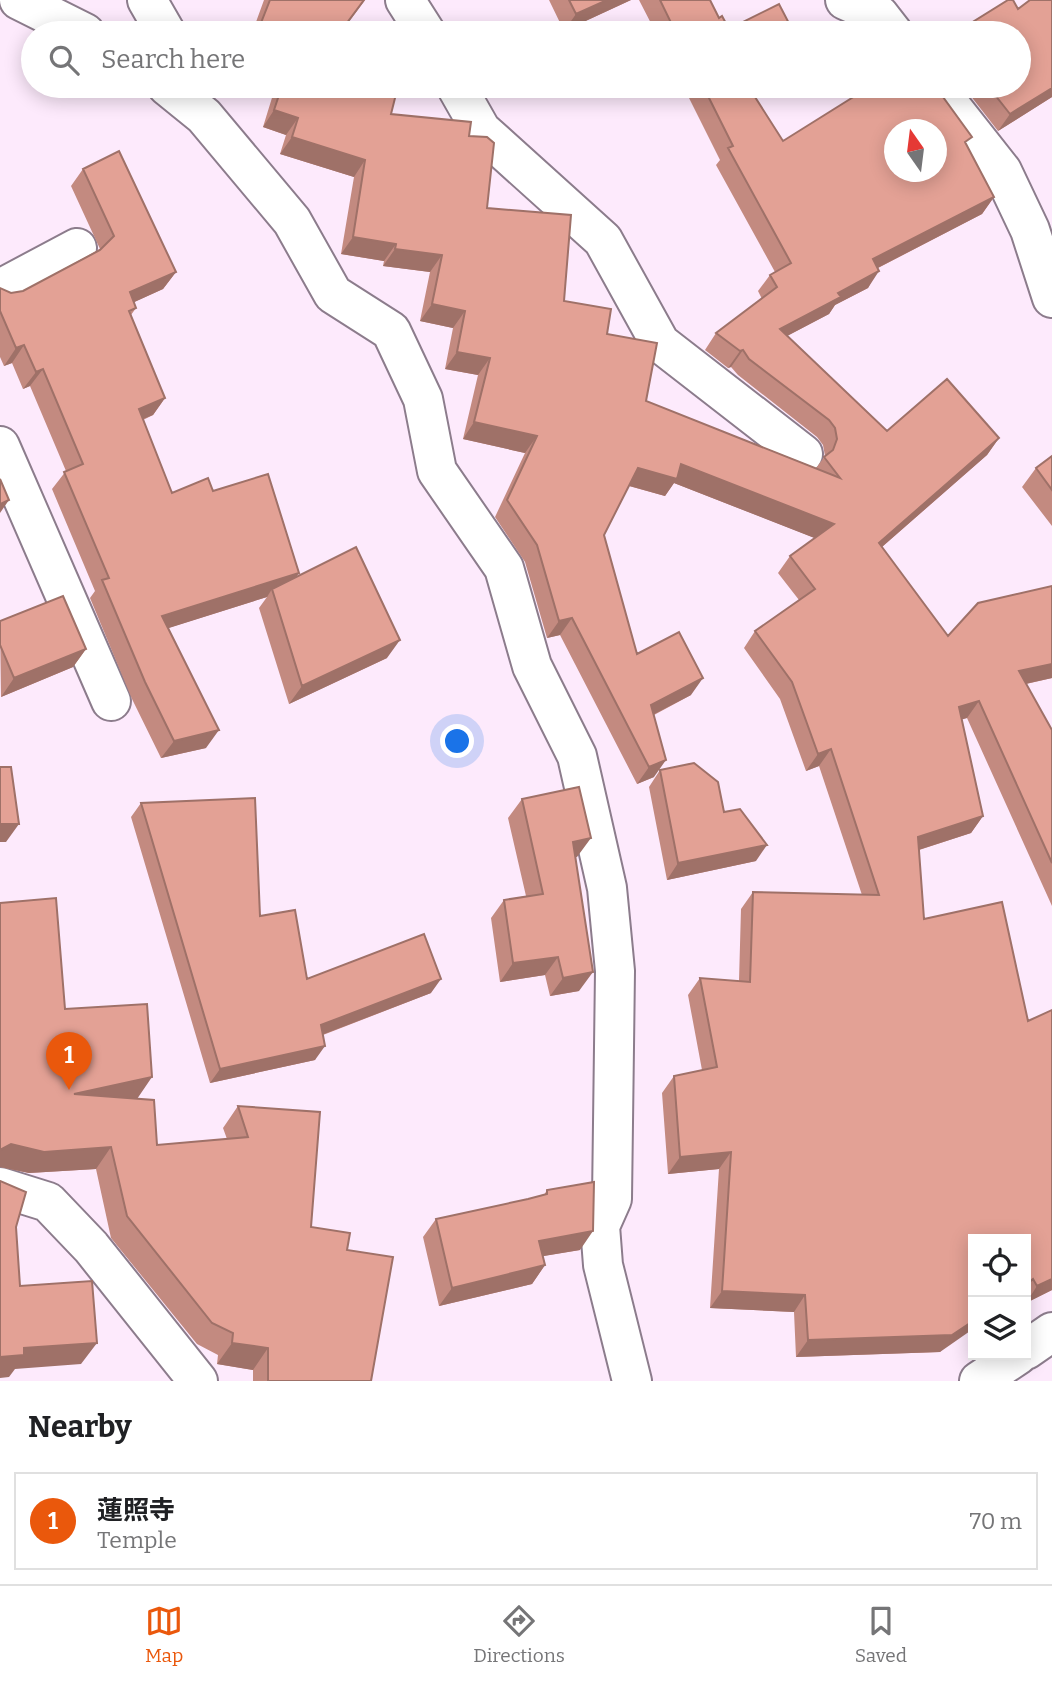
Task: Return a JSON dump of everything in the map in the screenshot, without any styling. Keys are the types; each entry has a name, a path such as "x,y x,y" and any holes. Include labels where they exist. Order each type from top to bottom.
{"street":[{"path":"19,0 61,21"},
{"path":"148,0 159,21"},
{"path":"405,0 418,21"},
{"path":"845,0 879,15 884,21"},
{"path":"463,98 481,130 603,240 660,343 803,454"},
{"path":"944,98 1002,172 1030,230 1052,298"},
{"path":"200,101 292,221 333,294 391,331 422,399 437,471 504,568 532,666 577,756 607,888 615,971 612,1199 600,1226 603,1265 632,1381"},
{"path":"0,289 77,248"},
{"path":"0,446 111,701"},
{"path":"0,1187 48,1202 91,1247 198,1381"},
{"path":"1031,1346 1052,1332"},
{"path":"979,1381 1010,1360"}],"building":[{"path":"270,0 364,0 348,21 262,21"},
{"path":"569,0 607,0 576,14"},
{"path":"660,0 710,0 719,18 722,16 725,21 670,21"},
{"path":"1008,0 1013,0 1018,9 1030,0 1052,0 1052,88 1010,114 997,98 1031,98 1031,21 974,21"},
{"path":"779,4 788,21 745,21"},
{"path":"278,98 395,98 391,114 471,122 469,136 487,137 494,143 487,208 571,215 564,301 611,309 607,334 657,343 646,401 840,478 824,457 833,450 837,439 835,428 829,420 749,359 743,350 740,351 716,333 777,287 770,275 791,263 728,148 733,146 709,98 756,98 783,141 852,98 944,98 972,137 965,142 994,197 873,259 879,271 838,293 841,297 780,329 887,431 947,379 999,438 879,543 948,636 978,603 1052,586 1052,664 1019,671 1052,730 1052,863 979,701 959,707 983,816 918,837 924,919 1002,902 1028,1021 1052,1010 1052,1279 1037,1286 1033,1279 1031,1280 1031,1234 968,1234 968,1324 952,1335 808,1340 805,1295 722,1291 731,1152 680,1157 674,1076 717,1067 700,978 750,982 753,892 879,895 831,749 818,754 792,682 755,631 815,589 790,556 834,524 681,464 677,479 638,468 604,535 637,654 679,632 703,678 651,705 666,760 649,767 572,618 559,621 537,545 507,500 537,436 474,422 490,358 457,352 465,311 432,304 442,255 395,249 396,244 353,237 365,160 292,137 298,118 274,110"},
{"path":"119,151 176,272 130,292 136,308 129,311 165,398 139,409 172,493 208,478 213,491 268,474 299,573 162,616 219,730 174,741 145,682 102,580 109,578 64,472 83,464 43,369 36,372 24,345 16,348 0,311 0,288 11,293 23,291 100,250 114,236 83,169"},
{"path":"1052,456 1052,490 1036,468"},
{"path":"0,479 9,500 0,504"},
{"path":"356,547 400,640 302,686 272,589"},
{"path":"63,596 86,649 14,678 0,645 0,621"},
{"path":"694,763 718,782 724,812 740,809 767,845 678,863 660,770"},
{"path":"0,767 11,767 19,824 0,824"},
{"path":"579,787 591,838 573,842 593,972 563,978 558,957 513,963 504,900 543,894 522,799"},
{"path":"255,798 260,916 295,910 307,979 424,934 441,979 321,1025 325,1046 220,1069 141,803"},
{"path":"56,898 65,1009 147,1004 152,1077 74,1094 154,1100 157,1145 248,1137 238,1106 320,1112 311,1227 350,1233 347,1250 393,1257 371,1381 268,1381 268,1348 232,1343 233,1333 212,1323 127,1216 111,1147 44,1152 11,1144 0,1150 0,903"},
{"path":"0,1181 26,1192 16,1227 20,1286 92,1281 97,1343 24,1348 24,1355 0,1357"},
{"path":"594,1182 593,1231 539,1241 545,1265 452,1288 436,1219 528,1199 547,1194 547,1190"}],"place":[{"name":"蓮照寺","path":"69,1090"}]}
